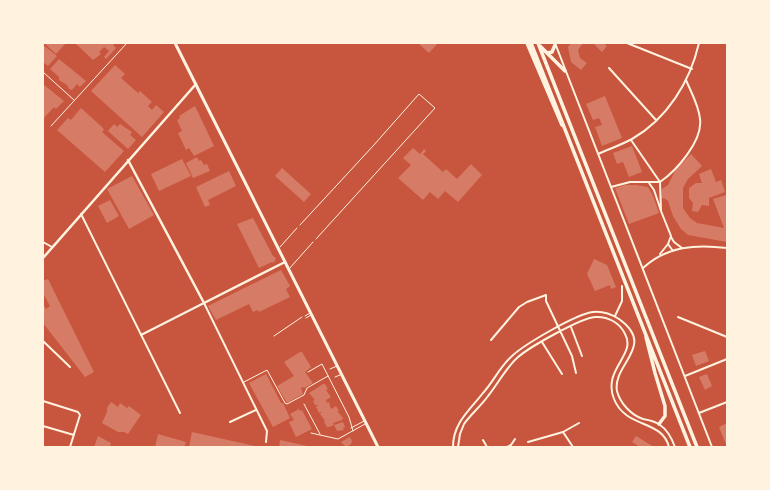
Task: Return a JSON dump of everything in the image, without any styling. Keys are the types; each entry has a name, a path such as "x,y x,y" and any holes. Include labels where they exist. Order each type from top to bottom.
{"highway":[{"path":"527,43 584,176"},
{"path":"531,43 690,447"},
{"path":"538,44 565,71"},
{"path":"538,44 697,447"},
{"path":"546,52 552,52 555,44"},
{"path":"646,332 650,354 665,406 665,416 659,424"}],"main road":[{"path":"174,44 196,84 378,447"}],"street":[{"path":"627,43 692,69"},
{"path":"598,154 630,139 656,120 672,102 686,80 692,69 699,43"},
{"path":"555,44 712,447"},
{"path":"609,68 656,120"},
{"path":"611,186 630,182 660,182 684,159 698,134 700,119 686,80"},
{"path":"43,258 196,84"},
{"path":"630,139 660,182 662,211"},
{"path":"128,160 204,303 267,431 266,442"},
{"path":"649,183 654,190 674,242 682,248"},
{"path":"81,214 180,413"},
{"path":"643,268 659,255 668,244 671,236"},
{"path":"43,242 53,247"},
{"path":"668,244 673,251"},
{"path":"659,255 682,248 700,245 727,248"},
{"path":"141,335 285,262"},
{"path":"615,322 622,301 622,286"},
{"path":"491,340 519,307 527,302 546,295 546,300 572,356 576,373"},
{"path":"453,447 455,432 461,419 484,393 503,366 525,345 590,312 610,314 616,317 629,330 634,344 630,357 618,377 617,391 624,405 634,414 659,424 668,433 675,447"},
{"path":"608,319 610,314"},
{"path":"678,317 727,337"},
{"path":"458,447 460,434 464,424 487,398 506,370 523,353 571,327 592,318 608,319 615,322 625,332 628,344 626,353 612,376 612,392 616,403 624,413 639,423 658,430 666,438 668,447"},
{"path":"571,327 582,356"},
{"path":"43,341 70,367"},
{"path":"542,342 562,374"},
{"path":"684,376 727,359"},
{"path":"503,366 506,370"},
{"path":"612,392 617,391"},
{"path":"43,400 76,411 80,415 70,447"},
{"path":"699,413 727,402"},
{"path":"230,422 256,410"},
{"path":"528,442 563,432 578,423"},
{"path":"43,426 74,435"},
{"path":"563,432 573,447"},
{"path":"507,447 511,445 515,439"},
{"path":"483,440 487,447"},
{"path":"482,447 486,444"}],"lane":[{"path":"52,126 127,43"},
{"path":"43,72 75,101"},
{"path":"300,225 419,94 435,108 316,239"},
{"path":"278,248 297,228"},
{"path":"288,269 313,242"},
{"path":"306,317 312,314"},
{"path":"274,336 303,318"},
{"path":"308,372 322,364 349,417 353,431"},
{"path":"330,369 337,365"},
{"path":"243,382 267,370 285,403 287,404 304,395 307,388 328,376"},
{"path":"335,377 341,374"},
{"path":"304,404 320,435"},
{"path":"351,428 365,422"},
{"path":"311,433 338,439 353,431 365,422"}],"building":[{"path":"44,43 66,43 56,54"},
{"path":"75,43 116,43 113,45 116,48 106,59 104,57 109,51 104,47 99,52 101,54 93,60"},
{"path":"418,43 438,43 429,53"},
{"path":"571,43 583,43 578,50 580,58 587,63 581,70 571,62 568,47"},
{"path":"593,43 603,43 607,46 602,52"},
{"path":"43,45 57,56 48,66 43,62"},
{"path":"59,59 86,81 80,87 77,84 72,90 69,89 67,85 59,80 59,77 50,69"},
{"path":"115,65 125,74 121,78 138,93 140,91 152,102 148,106 152,110 156,105 164,112 142,137 91,91"},
{"path":"43,84 64,101 56,109 54,107 43,119"},
{"path":"605,96 622,138 602,146 595,127 602,125 599,118 593,120 586,104"},
{"path":"195,106 214,146 194,156 189,148 186,150 178,133 182,131 177,120 180,118 179,116"},
{"path":"81,108 102,127 104,130 102,132 124,151 105,172 57,130 68,118 71,120"},
{"path":"114,124 117,127 120,124 132,132 130,135 136,140 128,149 108,131"},
{"path":"632,146 642,172 629,177 623,162 617,164 613,153"},
{"path":"413,148 420,154 424,149 426,151 423,154 443,172 446,169 457,179 471,164 482,175 458,202 445,191 438,199 430,192 423,200 398,178 411,165 403,158"},
{"path":"691,154 702,166 688,179 683,188 683,208 690,218 697,223 724,228 713,199 726,195 727,242 688,235 681,229 673,216 668,201 664,198 661,199 662,189 668,185 676,169"},
{"path":"197,157 204,165 207,164 210,171 193,178 186,163"},
{"path":"182,159 191,176 159,191 151,174"},
{"path":"282,168 311,194 304,202 275,176"},
{"path":"711,169 716,182 721,180 725,192 709,198 709,206 702,205 698,212 692,211 693,203 689,198 689,188 696,183 702,183 699,174"},
{"path":"229,171 236,186 208,200 210,205 205,207 196,187"},
{"path":"132,176 154,215 129,229 107,189"},
{"path":"625,185 648,187 659,213 629,224 615,188"},
{"path":"110,200 119,216 107,223 98,206"},
{"path":"253,218 273,256 276,258 274,263 272,262 259,268 237,224"},
{"path":"594,259 607,265 616,287 611,289 610,285 595,291 587,274"},
{"path":"281,270 290,286 286,289 290,297 259,312 258,310 253,312 249,304 216,320 208,306"},
{"path":"48,279 94,372 85,377 43,323 43,304 46,309 50,306 43,293 43,281"},
{"path":"705,351 709,361 696,366 692,355"},
{"path":"302,352 311,367 305,372 313,383 301,388 303,394 287,403 277,386 294,376 284,362"},
{"path":"266,374 290,418 273,427 249,383"},
{"path":"707,374 712,386 705,390 699,377"},
{"path":"325,384 328,389 326,390 331,397 326,400 327,403 329,402 331,409 336,406 339,411 337,411 343,418 342,420 333,423 334,425 329,427 327,427 324,422 325,421 320,414 322,412 319,413 316,407 318,405 315,405 313,401 315,400 309,393"},
{"path":"111,402 118,407 120,403 127,408 129,406 141,415 128,434 118,432 102,423 107,412 107,408"},
{"path":"299,409 300,411 302,410 312,429 296,437 289,422 294,420 290,414"},
{"path":"343,422 345,427 343,428 344,430 337,431 334,425"},
{"path":"727,423 727,447 719,427"},
{"path":"192,432 255,446 255,447 189,447"},
{"path":"158,434 186,442 184,447 155,447"},
{"path":"98,436 111,443 110,447 94,447"},
{"path":"636,436 654,447 640,447 632,442"},
{"path":"350,437 352,441 351,444 346,447 341,442"},
{"path":"280,440 307,446 307,447 279,447"}]}
